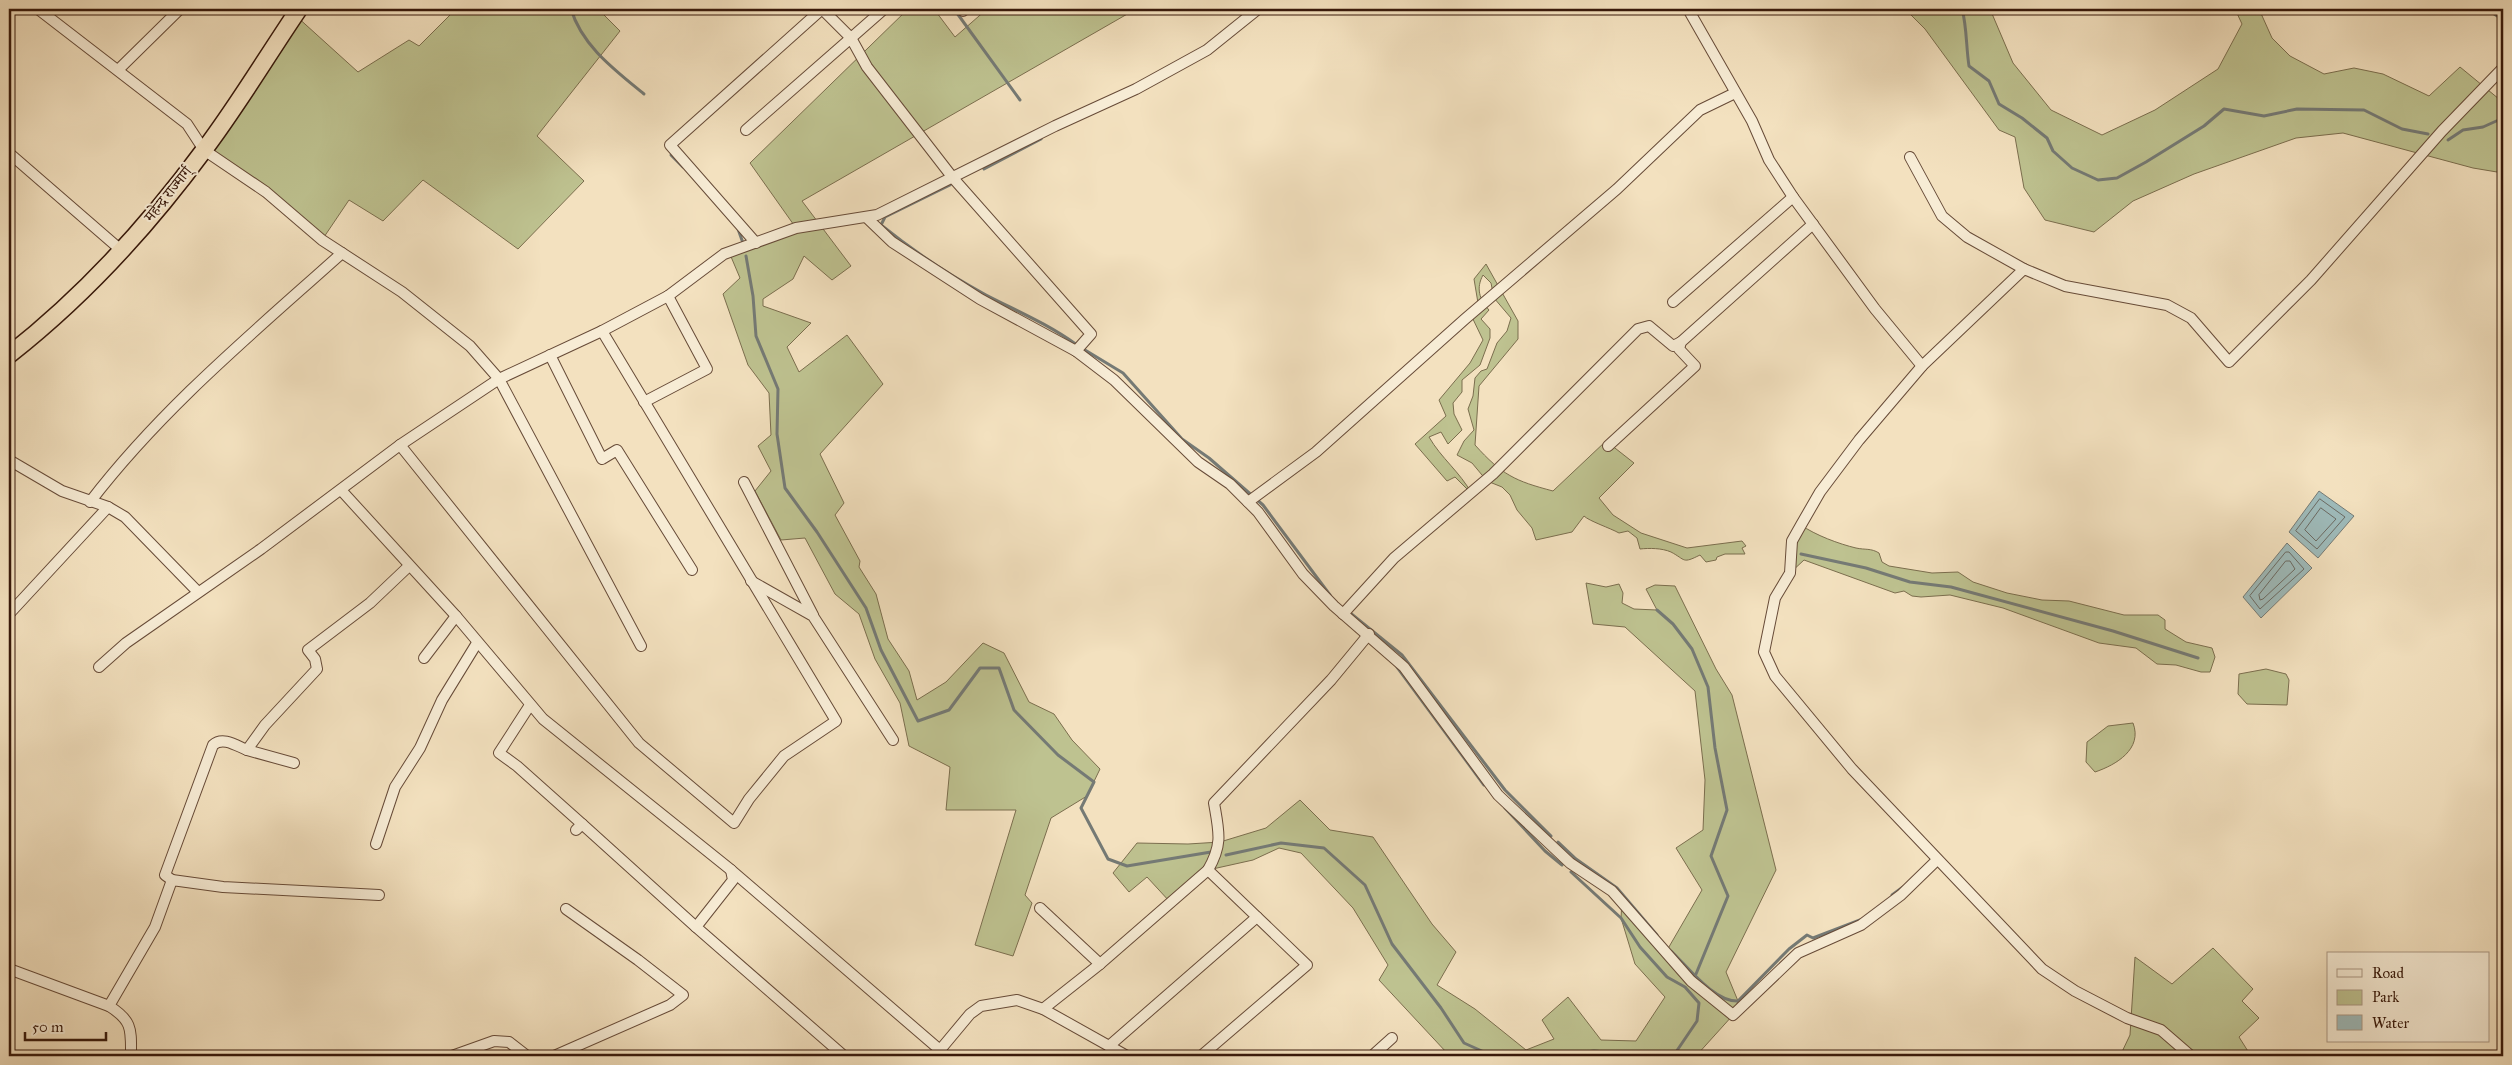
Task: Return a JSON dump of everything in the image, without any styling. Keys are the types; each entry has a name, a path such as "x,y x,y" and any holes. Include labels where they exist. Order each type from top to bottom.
{"highway":[{"name":"महेन्द्र राज्मार्ग्","path":"9,355 40,330 122,251 204,150 299,9"}],"street":[{"path":"38,9 188,124 204,150 266,192 322,240 402,292 464,341 499,379 641,646"},
{"path":"118,70 180,9"},
{"path":"756,243 670,145 822,9 851,38 868,68 953,178 1091,334 1076,351"},
{"path":"746,130 884,9"},
{"path":"99,667 126,643 341,490 400,445 499,379 550,356 668,296 724,254 796,228 867,218 953,178 1055,126 1136,89 1207,50 1258,9"},
{"path":"1688,9 1752,121 1769,160 1793,198 1875,309 1922,366"},
{"path":"1910,157 1942,216 1968,237 2024,269 2065,286 2167,305 2191,318 2229,362 2317,273 2442,131 2503,68"},
{"path":"1248,502 1316,452 1472,313 1617,189 1700,110 1735,93"},
{"path":"9,153 122,251"},
{"path":"1672,302 1793,198"},
{"path":"867,218 892,242 980,299 1076,351 1114,380 1177,444 1198,462 1230,484 1258,512 1303,574 1343,614 1404,667 1498,795 1563,857 1612,891 1691,981 1733,1015 1798,953 1861,925 1901,895 1937,860"},
{"path":"1343,614 1394,558 1493,474 1638,329 1649,326 1673,346 1681,342 1813,224"},
{"path":"90,502 110,475 182,396 342,253"},
{"path":"2024,269 1922,366 1859,440 1820,492 1792,541 1790,573 1775,598 1764,652 1774,676 1852,769 2042,969 2075,992 2127,1018 2161,1030 2191,1056"},
{"path":"644,402 707,369 668,296"},
{"path":"400,445 639,743 734,823 749,799 784,756 836,721 750,581 602,330"},
{"path":"1608,446 1695,366 1679,349 1681,342"},
{"path":"550,356 602,459 617,450 692,570"},
{"path":"9,460 62,490 90,502 108,507 125,517 198,592"},
{"path":"744,482 813,616 893,740"},
{"path":"341,490 456,616 543,719 731,870 938,1053 970,1014 981,1006 1017,1000 1043,1009 1127,1056"},
{"path":"9,614 108,507"},
{"path":"248,750 265,725 318,669 315,659 308,650 370,603 409,566"},
{"path":"750,581 813,616"},
{"path":"424,658 456,616"},
{"path":"1043,1009 1100,964 1208,870 1217,854 1220,842 1214,803 1331,680 1368,634"},
{"path":"376,844 395,787 420,748 442,700 477,643"},
{"path":"530,705 499,753 517,766 579,827 844,1056"},
{"path":"294,763 224,741 218,741 214,745 166,875 172,880 223,886 379,895"},
{"path":"696,927 733,880 731,870"},
{"path":"1201,1056 1306,965 1208,870"},
{"path":"109,1006 155,927 172,880"},
{"path":"1040,908 1100,964"},
{"path":"554,1056 670,1005 683,995 638,960 566,909"},
{"path":"1109,1046 1257,917"},
{"path":"9,969 109,1006 124,1015 131,1033 131,1056"},
{"path":"1372,1056 1392,1038"},
{"path":"452,1056 494,1041 509,1042 527,1056"}],"green space":[{"path":"448,9 598,9 620,31 537,136 584,181 518,249 423,180 383,221 349,200 322,240 204,150 295,15 358,72 409,40 419,46 452,13"},
{"path":"908,9 934,9 955,37 987,9 1136,9 802,201 851,266 832,280 804,256 793,279 763,299 763,306 811,323 787,347 799,372 847,335 883,384 820,454 844,503 835,515 860,561 859,567 876,594 888,639 909,671 917,700 946,682 983,643 1004,653 1029,702 1054,714 1072,740 1100,769 1087,796 1051,818 1025,895 1032,903 1013,956 975,945 1016,810 946,810 950,767 909,746 900,703 875,659 859,614 835,594 805,538 781,540 755,491 771,471 758,446 771,435 769,393 748,365 723,294 740,278 729,252 796,228 750,163"},
{"path":"1905,9 1990,9 2013,63 2051,110 2102,135 2155,110 2218,69 2242,24 2235,9 2259,9 2272,38 2290,56 2324,74 2354,68 2383,74 2429,96 2460,67 2499,99 2503,96 2503,173 2473,168 2343,133 2296,138 2194,174 2133,201 2094,232 2045,220 2024,188 2015,137 1999,130 1925,29"},
{"path":"1486,264 1518,321 1518,339 1479,386 1475,445 1493,463 1510,476 1553,491 1606,441 1634,463 1599,498 1613,515 1641,533 1687,548 1742,541 1746,546 1742,548 1745,554 1725,554 1717,557 1716,560 1706,562 1700,555 1684,560 1664,550 1640,549 1637,538 1628,531 1619,533 1584,516 1572,532 1536,540 1532,528 1517,510 1510,495 1502,487 1487,481 1472,463 1457,455 1464,441 1474,430 1468,409 1473,396 1475,378 1481,371 1487,369 1497,343 1507,331 1511,318 1494,298 1491,283 1483,275 1479,289 1483,302 1489,310 1481,319 1490,329 1490,338 1480,365 1462,380 1462,392 1453,403 1454,414 1462,430 1448,444 1441,432 1429,437 1472,494 1455,477 1447,481 1415,444 1446,416 1439,400 1470,363 1483,340 1471,315 1478,303 1474,279"},
{"path":"1801,525 1835,542 1876,551 1879,553 1882,562 1889,566 1932,573 1958,572 1973,582 2007,593 2042,600 2069,601 2124,615 2158,615 2165,620 2165,629 2186,642 2212,648 2215,657 2210,672 2201,672 2176,665 2157,664 2136,648 2099,643 2003,608 1950,595 1921,597 1912,596 1904,591 1895,593 1804,560 1790,573"},
{"path":"1586,583 1606,587 1619,584 1623,593 1622,603 1634,609 1657,610 1646,589 1655,585 1675,586 1716,669 1732,695 1776,870 1726,972 1738,1001 1733,1015 1696,1056 1444,1056 1447,1053 1379,980 1388,965 1353,908 1301,853 1279,848 1253,860 1208,870 1170,902 1147,877 1129,892 1113,873 1137,843 1188,844 1220,842 1266,828 1300,800 1330,830 1373,837 1432,924 1456,952 1437,985 1475,1009 1526,1050 1554,1039 1542,1020 1568,997 1601,1040 1636,1041 1665,997 1635,964 1621,918 1622,901 1666,952 1702,890 1676,848 1703,830 1705,780 1695,691 1625,627 1593,624"},
{"path":"2266,669 2286,674 2289,680 2287,705 2247,704 2238,694 2239,674"},
{"path":"2133,723 2134,741 2126,755 2111,765 2095,772 2086,762 2087,742 2108,726"},
{"path":"2213,948 2253,989 2242,1001 2259,1018 2239,1037 2251,1056 2120,1056 2130,1035 2135,957 2172,984"}],"water":[{"path":"2319,491 2354,516 2318,558 2289,532"},
{"path":"2287,543 2312,568 2261,618 2243,597"}],"waterway":[{"path":"571,9 583,35 591,46 644,94"},
{"path":"954,9 1020,100"},
{"path":"1962,9 1969,66 1989,81 1999,104 2022,118 2047,138 2053,151 2072,168 2098,180 2117,178 2146,162 2204,126 2224,109 2264,116 2297,109 2364,110 2402,129 2428,134"},
{"path":"2487,9 2503,20"},
{"path":"2448,140 2463,130 2483,127 2503,118"},
{"path":"984,169 1041,139"},
{"path":"671,155 683,167"},
{"path":"950,185 885,217 881,225 959,280 1044,324 1077,345"},
{"path":"738,229 743,243"},
{"path":"746,256 753,296 756,336 778,389 777,434 785,488 817,532 866,608 881,650 918,721 949,710 980,668 999,668 1014,710 1058,755 1094,782 1081,808 1108,859 1127,866 1211,852"},
{"path":"1085,350 1123,373 1182,439 1209,458 1263,505 1330,595"},
{"path":"1801,554 1866,568 1910,582 1951,587 2113,631 2198,658"},
{"path":"1657,610 1673,624 1692,649 1708,687 1715,748 1727,810 1711,856 1728,896 1696,974"},
{"path":"1349,612 1402,655 1505,790 1551,836"},
{"path":"1397,667 1484,785"},
{"path":"1505,808 1545,851 1562,865"},
{"path":"1558,842 1576,859 1617,888 1657,935"},
{"path":"1226,855 1281,843 1324,848 1365,885 1392,944 1441,1008 1464,1043 1493,1056"},
{"path":"1571,872 1621,918 1640,947 1667,977 1685,987 1699,1003 1697,1021 1676,1052 1653,1056"},
{"path":"1892,895 1903,887"},
{"path":"1671,951 1711,990 1729,1000 1738,1001 1789,949 1807,935 1813,938 1860,920"},
{"path":"1552,1056 1594,1051 1651,1056"}]}
